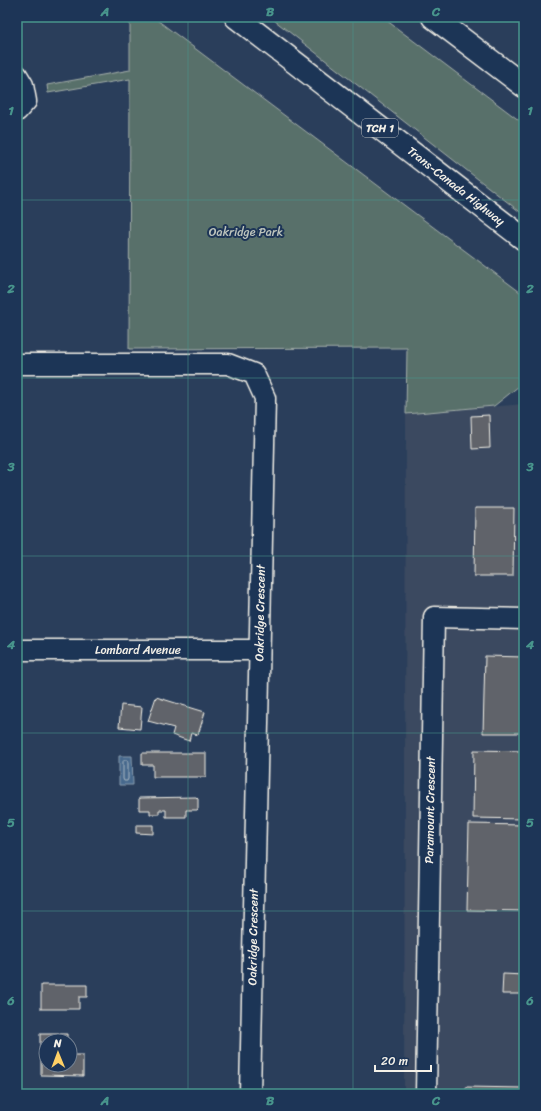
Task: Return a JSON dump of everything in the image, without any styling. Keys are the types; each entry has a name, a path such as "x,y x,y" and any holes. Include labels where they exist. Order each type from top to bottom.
{"highway":[{"name":"Trans-Canada Highway","path":"236,17 524,238"},
{"path":"433,17 524,86"}],"street":[{"path":"17,75 23,85 26,101 17,111"},
{"name":"Oakridge Crescent","path":"17,364 228,364 254,374 265,398 250,1094"},
{"name":"Paramount Crescent","path":"426,1094 434,617 524,619"},
{"name":"Lombard Avenue","path":"17,650 259,650"}],"shaded area":[{"path":"524,404 524,1094 404,1094 406,414"}],"green space":[{"name":"Oakridge Park","path":"130,17 153,17 524,295 524,382 494,406 406,414 407,348 129,349 130,79 48,93 47,85 130,70"},
{"path":"270,17 382,17 524,124 524,215"}],"water":[{"path":"119,756 132,756 133,785 119,785"}],"building":[{"path":"489,415 490,448 472,449 471,416"},
{"path":"475,508 514,508 513,576 474,576"},
{"path":"485,656 524,657 524,733 483,733"},
{"path":"156,697 205,712 198,735 191,733 189,741 172,735 174,728 148,721"},
{"path":"121,705 142,707 140,729 119,727"},
{"path":"474,750 524,751 524,819 473,818"},
{"path":"142,753 206,753 206,777 153,777 153,765 142,765"},
{"path":"196,797 198,799 198,809 186,810 186,817 166,817 166,810 159,810 159,814 150,814 150,810 139,810 139,798"},
{"path":"469,824 524,825 524,911 467,910"},
{"path":"136,825 153,825 153,834 136,833"},
{"path":"503,974 524,975 524,994 502,994"},
{"path":"41,985 87,985 87,997 79,997 79,1009 41,1009"},
{"path":"78,1055 83,1055 83,1076 41,1075 41,1073 78,1073"},
{"path":"466,1087 524,1088 524,1094 466,1094"}]}
